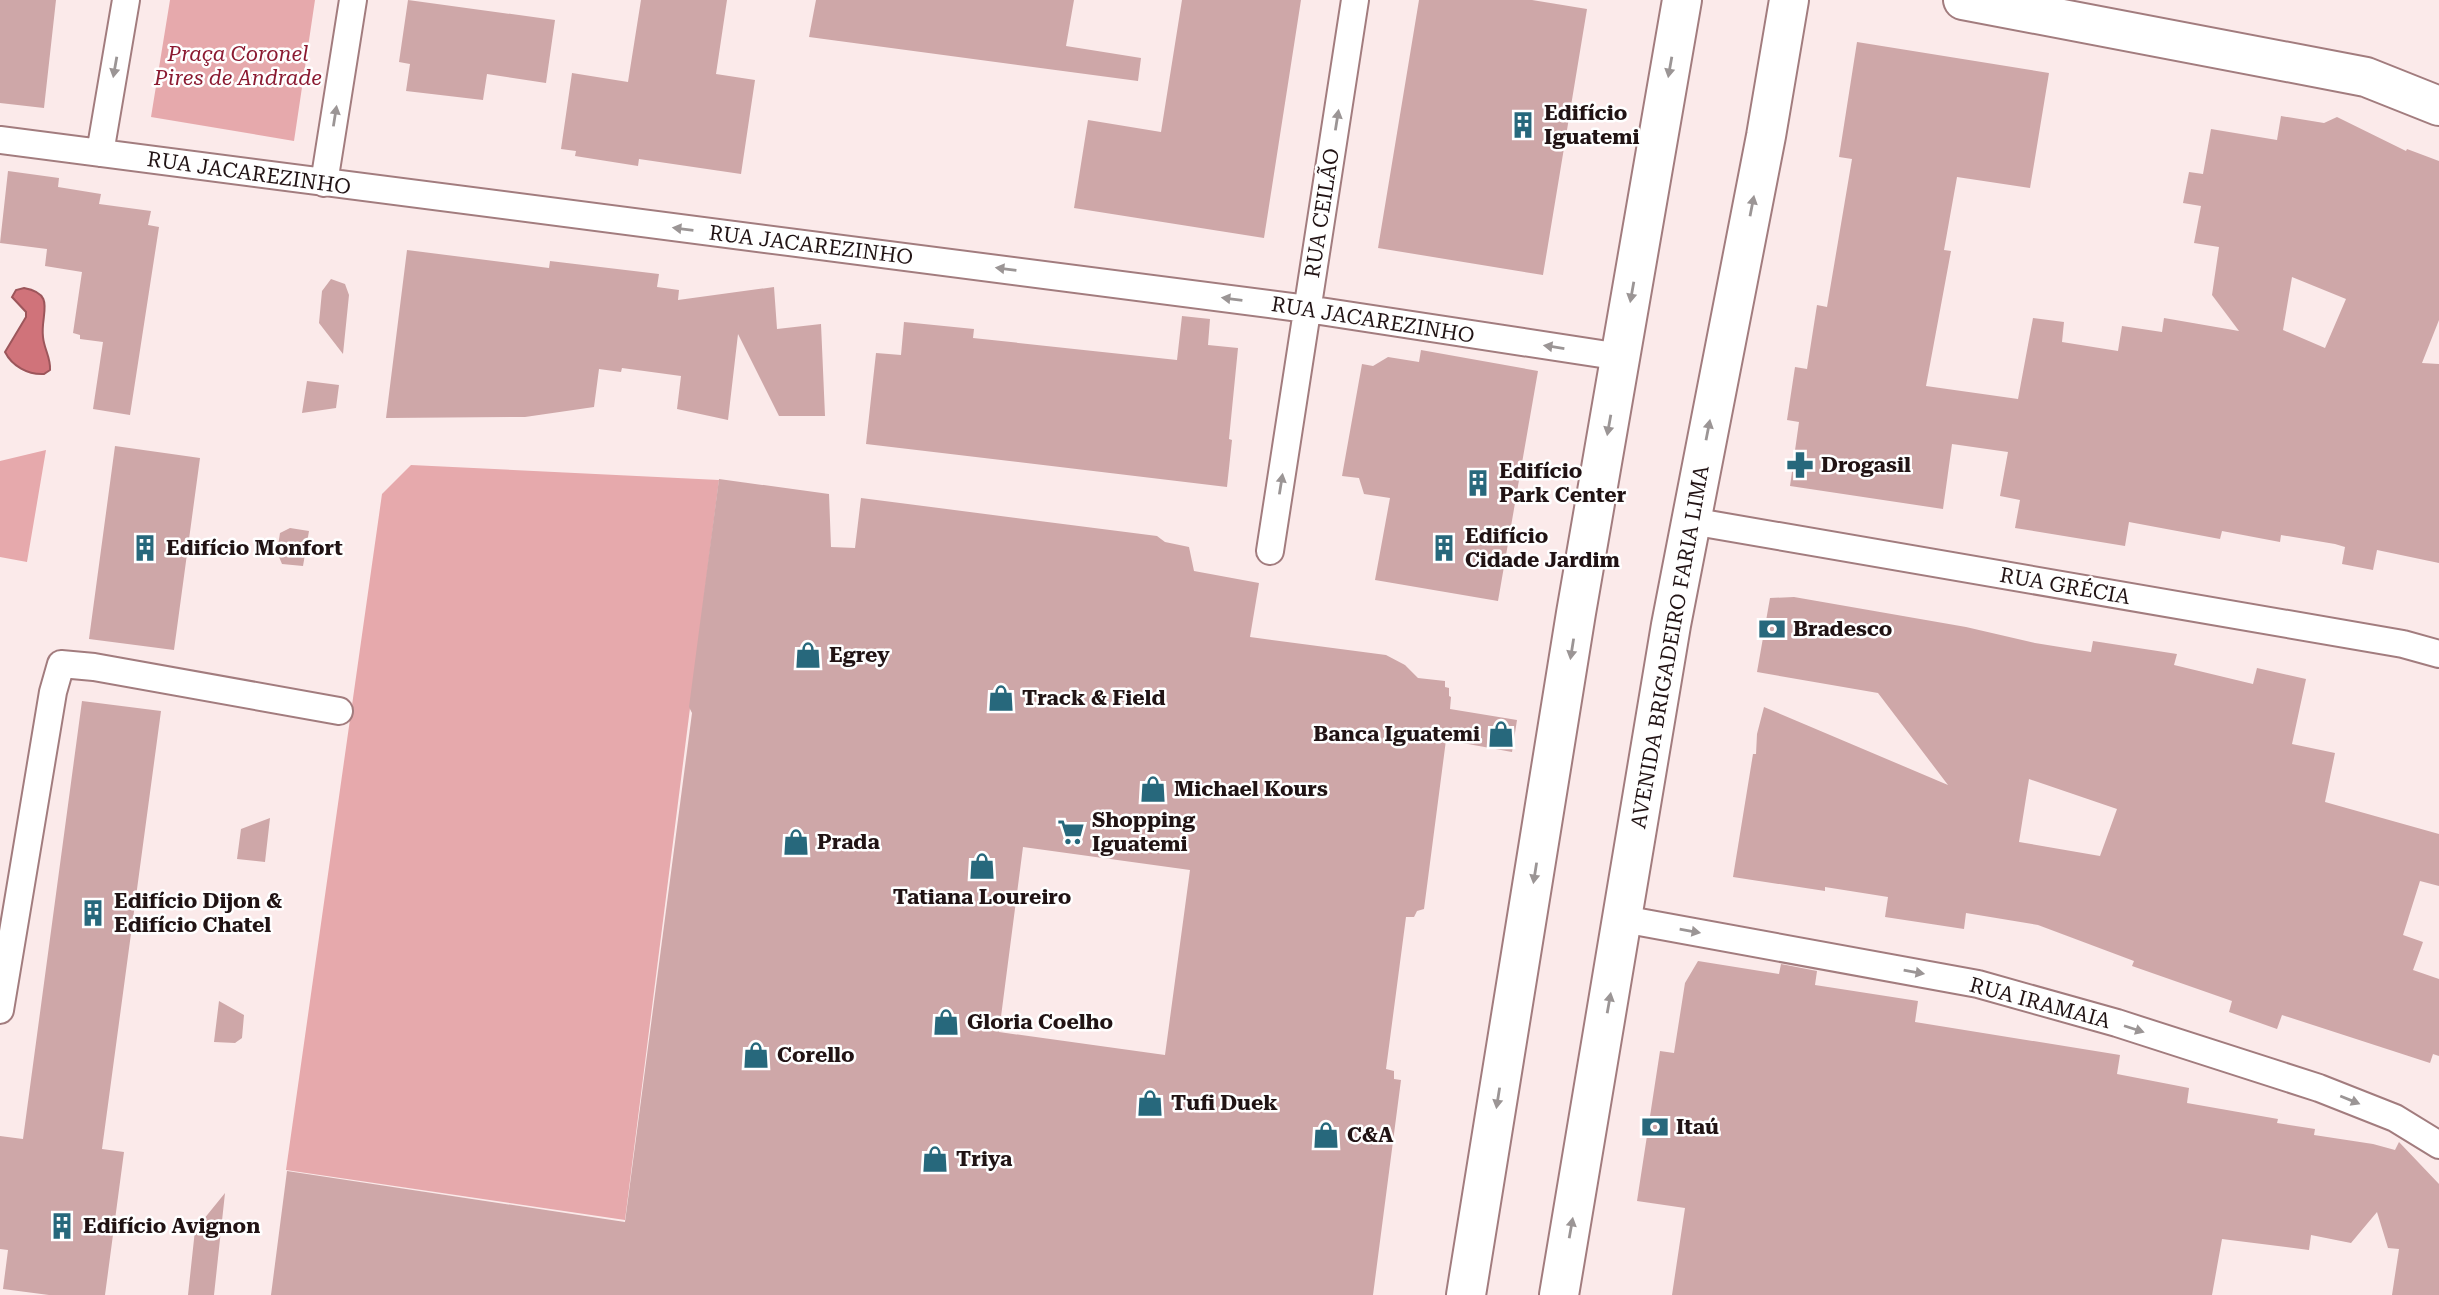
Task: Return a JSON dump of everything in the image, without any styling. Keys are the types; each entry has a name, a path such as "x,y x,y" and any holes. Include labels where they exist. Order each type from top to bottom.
{"main road":[{"path":"1466,1295 1576,613 1682,0"},
{"name":"AVENIDA BRIGADEIRO FARIA LIMA","path":"1559,1295 1691,521 1789,0"},
{"path":"1963,0 2366,77 2439,106"}],"street":[{"path":"100,153 126,0"},
{"path":"324,183 353,0"},
{"name":"RUA CEILÃO","path":"1270,551 1355,0"},
{"name":"RUA JACAREZINHO","path":"0,140 1307,309 1621,357"},
{"name":"RUA GRÉCIA","path":"1691,521 2389,642 2439,654"},
{"path":"0,1010 53,692 61,664 94,667 338,711"},
{"name":"RUA IRAMAIA","path":"1623,919 2004,991 2117,1023 2319,1088 2395,1118 2439,1145"}],"green space":[{"name":"Praça Coronel Pires de Andrade","path":"170,0 315,0 294,141 151,117"},
{"path":"46,450 27,562 0,557 0,461"},
{"path":"411,465 719,480 625,1220 286,1170 382,494"}],"shaded area":[{"path":"24,288 34,291 44,300 43,337 50,370 44,374 21,369 5,352 26,317 26,312 12,297 16,290"}],"building":[{"path":"0,0 56,0 44,108 0,103"},
{"path":"408,0 555,20 546,83 487,74 483,100 406,91 410,64 399,62"},
{"path":"641,0 727,0 716,74 755,80 741,174 639,159 638,166 575,156 576,151 561,149 572,73 628,82"},
{"path":"816,0 1074,0 1066,46 1141,58 1138,81 809,37"},
{"path":"1182,0 1301,0 1264,238 1074,208 1088,120 1161,132"},
{"path":"1419,0 1532,0 1587,9 1543,275 1378,248"},
{"path":"1857,42 2049,73 2030,188 1957,177 1944,250 1951,251 1926,386 2018,399 2033,318 2064,322 2062,342 2118,351 2122,326 2162,332 2164,318 2239,331 2212,295 2219,247 2194,243 2201,206 2183,203 2189,172 2203,174 2211,129 2277,140 2281,116 2324,123 2337,117 2406,151 2407,149 2439,161 2439,320 2422,363 2439,364 2439,563 2377,550 2373,570 2342,564 2345,547 2335,544 2281,535 2280,542 2222,531 2220,539 2129,522 2125,546 2015,528 2020,500 2000,496 2008,452 1952,444 1943,509 1790,486 1799,422 1787,420 1795,367 1807,369 1817,305 1827,307 1852,159 1839,157","holes":["2292,277 2346,299 2325,348 2283,330"]},
{"path":"8,171 59,178 58,187 101,194 99,204 151,211 148,225 159,227 130,415 93,409 103,342 80,339 80,335 73,333 82,272 45,266 47,249 0,243"},
{"path":"407,250 549,268 550,261 659,274 657,287 679,290 678,300 774,287 777,329 821,324 825,416 779,416 738,334 728,420 677,409 681,376 622,368 621,372 599,369 594,407 525,417 386,418"},
{"path":"331,279 345,284 349,295 343,354 319,323 322,291"},
{"path":"1182,316 1210,319 1208,345 1238,348 1227,487 866,444 876,353 901,355 904,322 974,329 973,338 1177,360"},
{"path":"1421,350 1538,371 1498,601 1375,580 1390,498 1364,494 1359,478 1342,476 1362,364 1373,366 1388,357 1419,362"},
{"path":"307,381 339,385 336,408 302,413"},
{"name":"Edifício Monfort","path":"115,446 200,458 174,650 89,639"},
{"name":"Shopping Iguatemi","path":"719,479 829,494 831,547 855,548 861,498 1157,536 1165,542 1189,547 1194,571 1259,583 1250,637 1386,655 1405,665 1418,678 1445,681 1445,687 1449,688 1451,697 1450,709 1517,720 1512,752 1446,740 1424,909 1417,911 1414,917 1406,917 1386,1069 1394,1071 1394,1079 1401,1080 1373,1295 271,1295 287,1171 625,1222 692,713 689,707","holes":["1023,847 1190,870 1165,1055 999,1032"]},
{"path":"290,528 309,531 303,566 282,564 277,552 280,533"},
{"path":"1794,597 2091,652 2093,641 2177,654 2174,665 2253,684 2257,668 2306,679 2292,744 2335,753 2325,802 2439,834 2439,886 2420,881 2403,935 2423,942 2413,970 2439,979 2439,1056 2433,1054 2430,1063 2282,1015 2277,1029 2229,1012 2232,1001 2132,966 2134,961 2038,925 1966,913 1964,929 1885,917 1888,897 1825,887 1825,891 1733,877 1753,754 1756,754 1757,734 1764,707 1948,785 1878,693 1757,672 1770,598","holes":["2029,779 2117,809 2100,856 2019,842"]},
{"name":"Edifício Dijon & Edifício Chatel","path":"82,701 161,711 102,1149 124,1152 105,1295 49,1295 3,1289 8,1250 0,1249 0,1136 23,1139"},
{"path":"270,818 265,862 237,859 241,829"},
{"path":"1698,961 1779,974 1781,964 1817,971 1815,985 1918,1001 1915,1022 2120,1055 2117,1074 2189,1088 2187,1103 2278,1119 2277,1123 2315,1129 2314,1135 2395,1150 2399,1142 2439,1184 2439,1295 2392,1295 2399,1249 2388,1248 2377,1212 2351,1243 2311,1235 2309,1250 2222,1239 2212,1295 1672,1295 1685,1208 1637,1201 1660,1051 1674,1053 1685,983"},
{"path":"219,1001 244,1015 242,1038 235,1043 214,1042"},
{"path":"225,1193 214,1295 188,1295 195,1230"}],"place":[{"name":"Edifício Iguatemi","path":"1523,125"},
{"name":"Drogasil","path":"1800,465"},
{"name":"Edifício Park Center","path":"1478,483"},
{"name":"Edifício Monfort","path":"145,548"},
{"name":"Edifício Cidade Jardim","path":"1444,548"},
{"name":"Bradesco","path":"1772,629"},
{"name":"Egrey","path":"808,655"},
{"name":"Track & Field","path":"1001,698"},
{"name":"Banca Iguatemi","path":"1501,734"},
{"name":"Michael Kours","path":"1153,789"},
{"name":"Shopping Iguatemi","path":"1071,832"},
{"name":"Prada","path":"796,842"},
{"name":"Tatiana Loureiro","path":"982,866"},
{"name":"Edifício Dijon & Edifício Chatel","path":"93,913"},
{"name":"Gloria Coelho","path":"946,1022"},
{"name":"Corello","path":"756,1055"},
{"name":"Tufi Duek","path":"1150,1103"},
{"name":"Itaú","path":"1655,1127"},
{"name":"C&A","path":"1326,1135"},
{"name":"Triya","path":"935,1159"},
{"name":"Edifício Avignon","path":"62,1226"}]}
